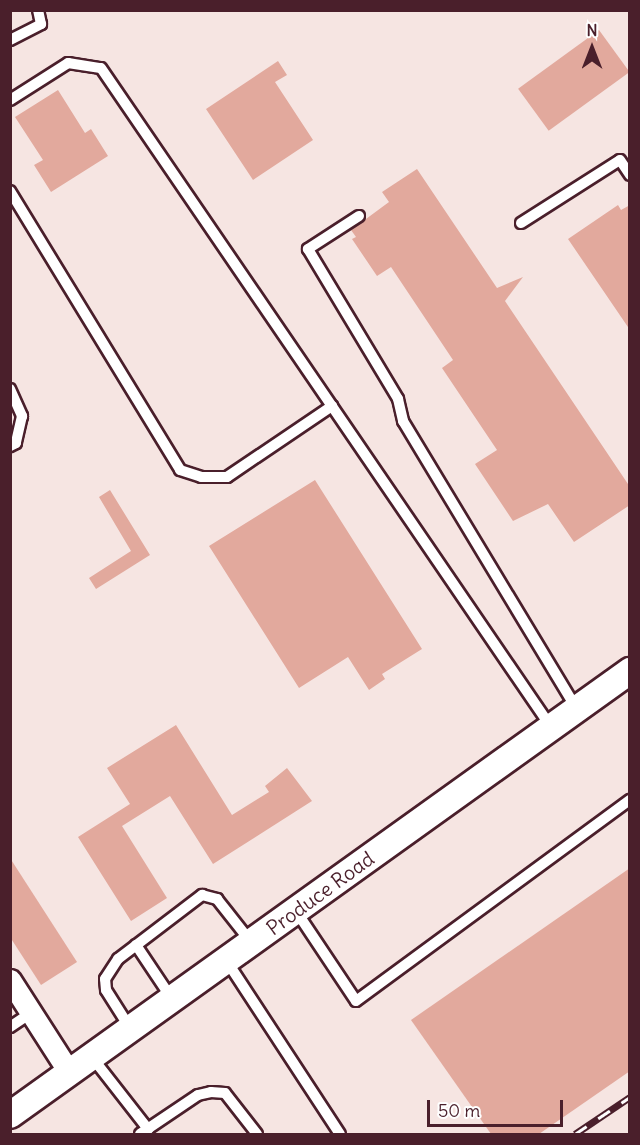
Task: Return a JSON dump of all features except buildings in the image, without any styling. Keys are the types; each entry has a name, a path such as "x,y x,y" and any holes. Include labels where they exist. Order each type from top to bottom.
{"street":[{"name":"Produce Road","path":"10,1115 630,671"},
{"path":"10,980 69,1072"}],"lane":[{"path":"10,40 41,24 38,10"},
{"path":"10,100 68,63 101,68 552,728"},
{"path":"521,223 620,160 630,175"},
{"path":"10,191 180,470 201,477 227,477 332,406"},
{"path":"359,216 308,249 398,399 403,421 577,710"},
{"path":"10,389 21,416 16,443 10,446"},
{"path":"296,910 356,1001 630,800"},
{"path":"130,1028 106,990 105,979 118,959 202,894 217,899 251,942"},
{"path":"136,945 172,999"},
{"path":"226,960 340,1134"},
{"path":"10,1027 31,1012"},
{"path":"91,1056 144,1132 198,1095 211,1092 225,1093 257,1134"}],"shaded area":[{"path":"11,11 629,11 629,1134 11,1134"}],"railway":[{"path":"575,1134 630,1097"}]}
